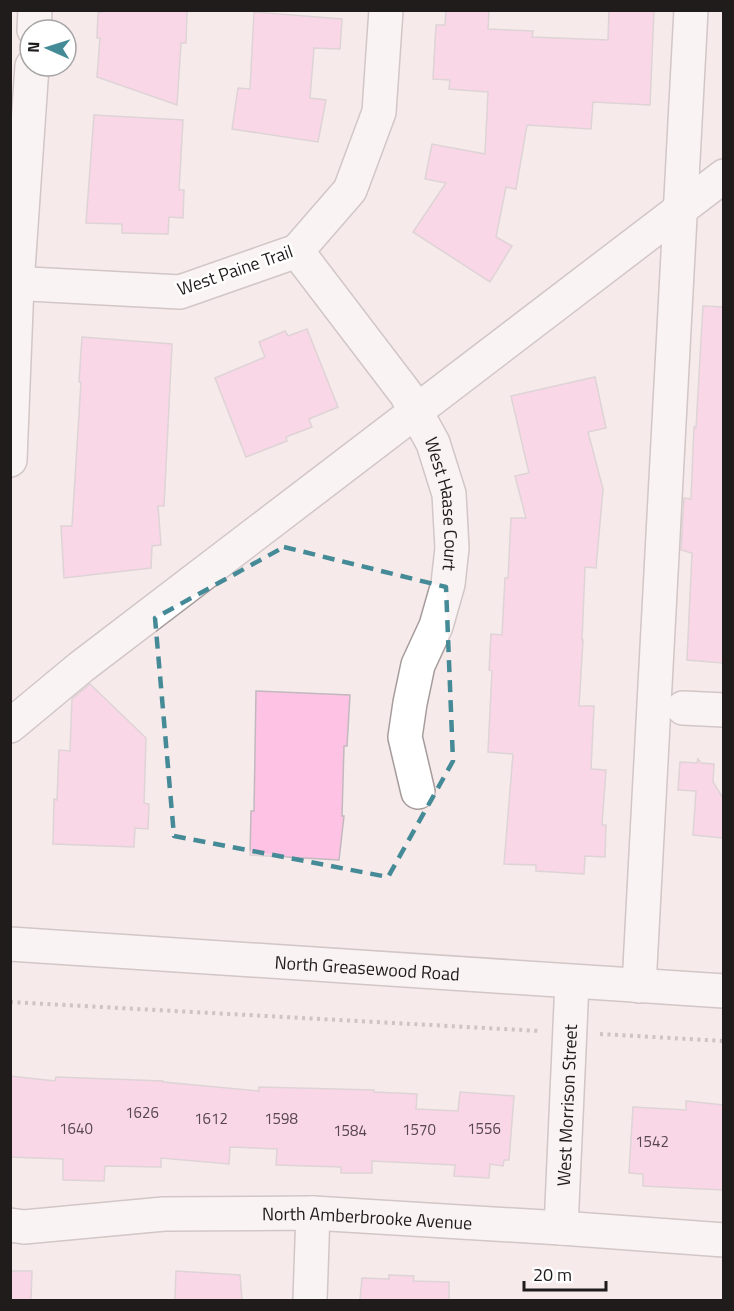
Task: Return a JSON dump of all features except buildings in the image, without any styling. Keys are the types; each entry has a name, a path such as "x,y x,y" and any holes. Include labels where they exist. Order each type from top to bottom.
{"street":[{"name":"West Paine Trail","path":"14,283 180,292 297,251 350,190 363,157 379,112 386,10"},
{"path":"639,986 691,10"},
{"path":"10,460 14,283 31,78"},
{"path":"10,726 81,667 723,176"},
{"name":"West Haase Court","path":"297,251 406,394 433,443 449,494 452,548 445,594 436,626 418,665 405,737 418,792"},
{"path":"683,708 723,710"},
{"name":"North Greasewood Road","path":"10,944 723,991"},
{"name":"West Morrison Street","path":"561,1228 572,982"},
{"name":"North Amberbrooke Avenue","path":"10,1224 24,1227 164,1214 313,1214 723,1240"},
{"path":"310,1300 313,1214"}],"path":[{"path":"10,1002 542,1031"},
{"path":"600,1034 723,1041"}],"highlighted area":[{"path":"284,547 446,587 453,761 388,877 174,836 155,618"}]}
